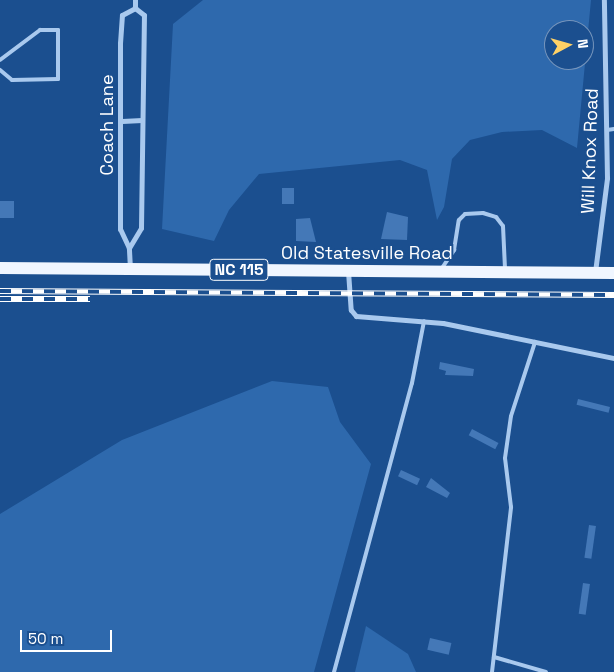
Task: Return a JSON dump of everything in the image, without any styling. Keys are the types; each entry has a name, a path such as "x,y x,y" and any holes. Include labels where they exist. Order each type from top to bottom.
{"main road":[{"name":"Old Statesville Road","path":"0,268 441,270 614,273"}],"street":[{"name":"Coach Lane","path":"135,0 135,8"},
{"name":"Will Knox Road","path":"595,272 606,178 607,130 604,0"},
{"name":"Coach Lane","path":"130,248 141,228 144,15 135,8"},
{"name":"Coach Lane","path":"130,270 130,248 120,229 122,15 135,8"},
{"path":"122,121 142,120"},
{"path":"348,270 353,314 424,322 614,358"}],"lane":[{"path":"0,60 33,33 58,30 58,79 12,80 0,70"},
{"path":"607,130 614,129"},
{"path":"606,178 614,178"},
{"path":"441,270 454,250 458,220 465,214 483,214 496,217 503,226 505,271"},
{"path":"334,672 412,382 424,322"},
{"path":"492,672 511,507 505,458 511,416 535,342"},
{"path":"494,657 546,672"}],"shaded area":[{"path":"203,0 591,0 589,20 544,20 544,70 584,70 577,148 542,130 502,132 470,140 452,159 444,207 437,220 427,170 400,160 259,174 229,210 214,241 162,229 173,24"},
{"path":"272,381 328,387 340,422 371,464 314,672 0,672 0,514 122,440"},
{"path":"366,626 408,654 416,672 355,672"}],"building":[{"path":"282,188 294,188 294,204 282,204"},
{"path":"0,201 14,201 14,218 0,218"},
{"path":"387,212 408,217 407,240 381,239"},
{"path":"310,218 316,242 296,241 296,219"},
{"path":"440,362 474,369 473,376 445,375 446,371 439,369"},
{"path":"578,399 610,407 609,413 577,405"},
{"path":"472,429 498,443 495,449 469,435"},
{"path":"401,470 420,479 417,485 398,476"},
{"path":"431,478 450,493 447,498 426,487"},
{"path":"589,525 596,526 591,559 584,558"},
{"path":"583,583 590,584 586,615 579,614"},
{"path":"430,638 451,643 449,655 427,650"}],"railway":[{"path":"0,291 614,295"},
{"path":"0,299 90,299"}]}
